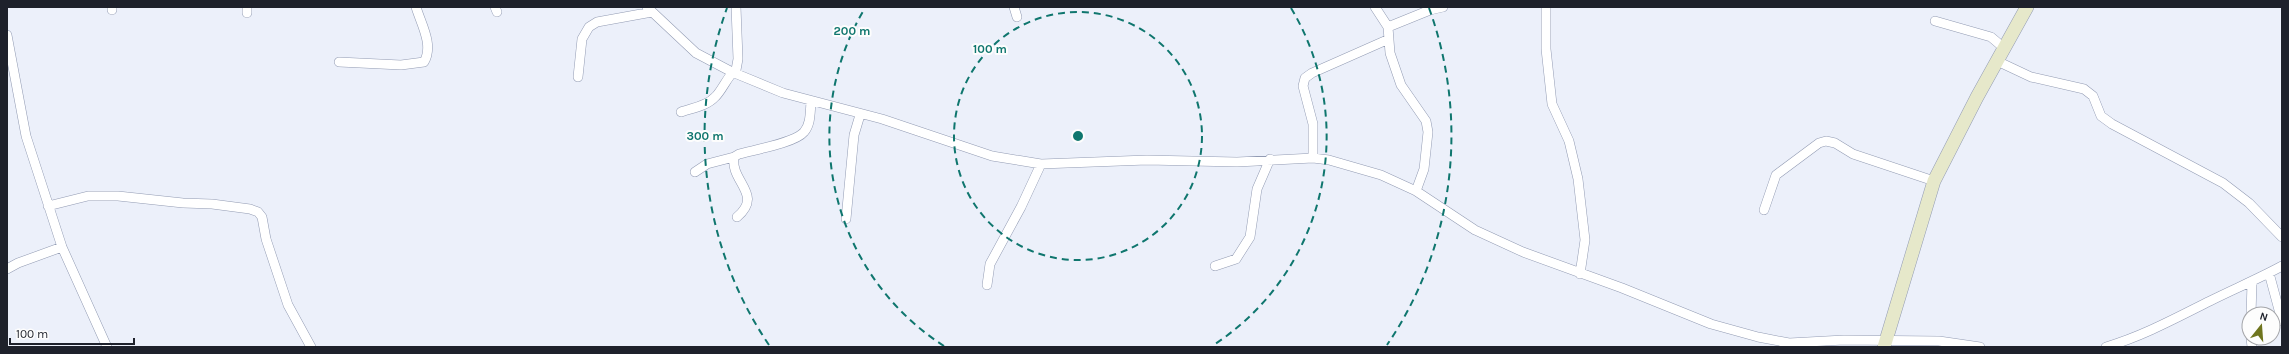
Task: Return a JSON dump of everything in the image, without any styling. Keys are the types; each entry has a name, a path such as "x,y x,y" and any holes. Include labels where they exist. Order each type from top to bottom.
{"main road":[{"path":"1885,344 1934,181 1943,160 2027,7"}],"street":[{"path":"339,62 400,65 424,62 427,56 427,39 416,7"},
{"path":"681,112 714,98 727,83 732,72 738,65 736,7"},
{"path":"1014,7 1017,17"},
{"path":"1375,7 1388,27 1394,68 1408,98 1426,121 1428,132 1424,168 1416,191"},
{"path":"1388,27 1424,12 1443,7"},
{"path":"1546,7 1546,49 1552,104 1569,141 1578,179 1585,240 1580,274"},
{"path":"578,77 582,39 589,27 597,22 649,10 696,53 732,72 782,93 860,115 882,119 992,156 1041,164 1147,160 1237,162 1270,159 1313,158 1329,160 1381,175 1416,191 1475,230 1496,240 1711,324 1758,337 1789,343 1885,344 1939,341 1980,347"},
{"path":"1934,21 1990,37 2004,48"},
{"path":"7,35 8,47 26,136 48,206 62,247 107,347"},
{"path":"1313,158 1313,124 1303,86 1305,78 1312,73 1390,39"},
{"path":"1997,62 2031,77 2084,89 2093,96 2101,116 2112,124 2223,183 2249,203 2282,237"},
{"path":"695,172 707,164 791,139 804,133 809,124 811,102"},
{"path":"846,219 854,135 860,115"},
{"path":"1764,210 1776,175 1819,143 1826,141 1835,143 1853,154 1934,181"},
{"path":"734,157 733,164 747,195 748,202 746,209 737,217"},
{"path":"1215,266 1236,259 1250,237 1257,189 1270,159"},
{"path":"987,285 990,264 1021,207 1041,164"},
{"path":"48,206 88,196 118,196 184,203 212,204 250,209 258,212 262,217 266,239 288,305 311,347"},
{"path":"7,270 18,263 62,247"},
{"path":"2106,347 2152,330 2211,300 2252,283 2282,266"},
{"path":"2269,273 2282,321"},
{"path":"2251,306 2252,283"}]}
